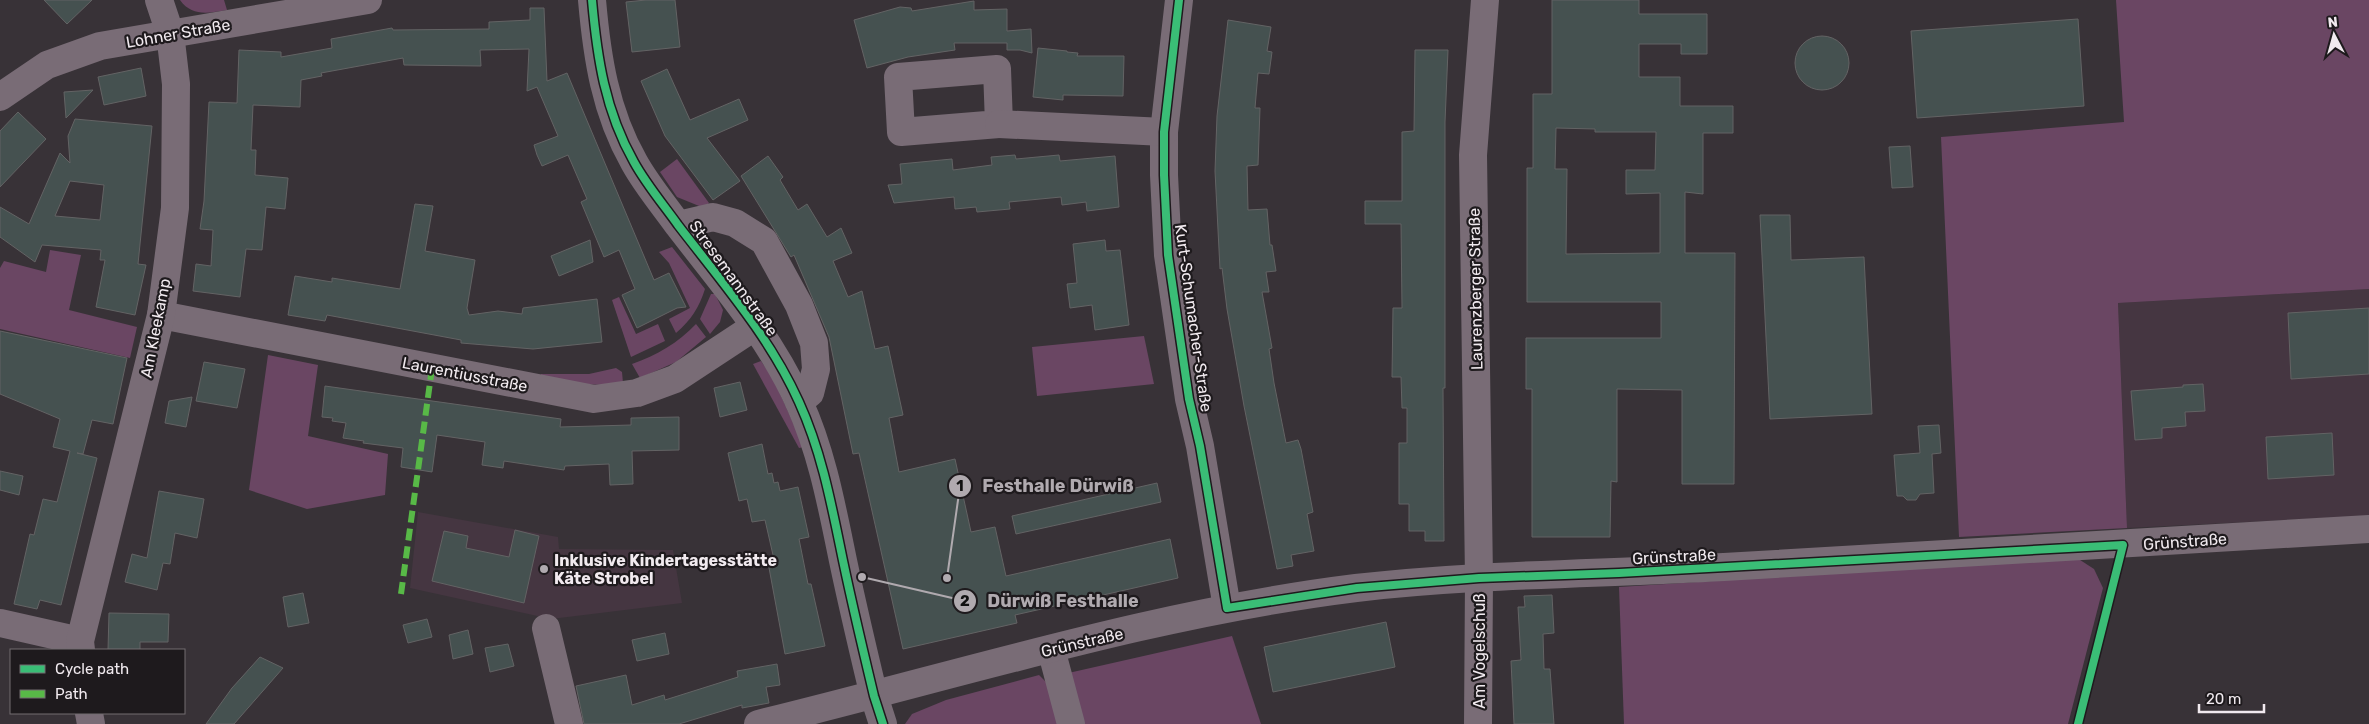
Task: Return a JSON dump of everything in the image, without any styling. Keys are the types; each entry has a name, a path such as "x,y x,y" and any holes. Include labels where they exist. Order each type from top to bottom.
{"street":[{"name":"Am Kleekamp","path":"81,646 161,315 175,208 176,84 170,33 159,0"},
{"name":"Lohner Straße","path":"0,97 47,65 100,46 368,0"},
{"name":"Stresemannstraße","path":"592,0 596,45 605,93 633,161 754,327 779,364 799,402 817,450 829,492 874,696 883,724"},
{"name":"Kurt-Schumacher-Straße","path":"1179,0 1164,132 1168,255 1189,399 1200,446 1227,608"},
{"name":"Laurenzberger Straße","path":"1479,578 1473,155 1485,0"},
{"path":"999,124 1164,132"},
{"name":"Stresemannstraße","path":"679,225 713,217 735,223 764,241 799,305 814,343 816,370 810,393 799,402"},
{"name":"Laurentiusstraße","path":"161,315 594,399 637,393 675,379 754,327"},
{"name":"Grünstraße","path":"758,724 874,696 1052,648 1227,608 1357,588 1479,578 1728,567 2369,528"},
{"name":"Am Vogelschuß","path":"1478,724 1479,578"},
{"path":"0,623 81,646"},
{"path":"546,628 569,724"},
{"path":"1052,648 1072,724"}],"shaded area":[{"path":"180,0 224,0 227,10 207,13 195,11"},
{"path":"2116,0 2369,0 2369,289 2118,303 2127,528 1959,537 1941,137 2124,122"},
{"path":"677,159 709,203 704,208 677,197 660,172"},
{"path":"672,247 705,289 694,313 676,333 669,319 690,308 669,263 659,252"},
{"path":"50,250 81,255 69,310 137,327 130,358 0,329 0,268 4,261 46,272"},
{"path":"2369,289 2369,516 2127,528 2118,303"},
{"path":"711,294 715,294 723,310 720,322 710,334 700,319"},
{"path":"619,297 636,334 658,324 665,341 631,357 612,300"},
{"path":"696,324 706,337 676,362 640,378 632,364 667,348"},
{"path":"1144,336 1154,384 1037,396 1032,347"},
{"path":"268,355 318,365 308,436 388,454 385,495 307,509 249,490"},
{"path":"761,361 773,378 804,447 799,448 753,364"},
{"path":"616,368 622,372 623,383 571,383 540,378 541,374 589,374"},
{"name":"Inklusive Kindertagesstätte Käte Strobel","path":"418,512 558,537 559,549 673,550 682,603 551,619 410,588"},
{"path":"2077,558 2094,569 2103,588 2068,724 1624,724 1619,587"},
{"path":"1232,636 1261,724 1078,724 1064,674"},
{"path":"1039,675 1054,690 1063,724 905,724 912,714 946,700"}],"building":[{"path":"44,0 92,0 67,24"},
{"path":"675,0 680,47 632,52 626,2"},
{"path":"1552,0 1639,0 1639,14 1707,14 1707,54 1681,54 1681,44 1639,44 1639,77 1680,77 1680,106 1733,106 1733,133 1703,133 1703,194 1685,192 1685,253 1735,253 1734,484 1682,484 1682,390 1617,389 1617,482 1611,481 1610,537 1532,537 1532,389 1526,389 1526,338 1661,338 1661,302 1527,302 1527,168 1533,168 1533,94 1552,94","holes":["1556,128 1595,129 1595,132 1656,132 1655,170 1626,170 1626,194 1660,193 1660,253 1566,254 1567,169 1555,169"]},
{"path":"974,1 974,10 1007,9 1007,31 1031,29 1032,53 1020,50 1007,50 1007,43 954,43 955,50 908,57 867,68 854,20 900,7 911,8 912,11"},
{"path":"530,8 544,8 547,81 567,73 654,280 669,273 686,307 677,308 637,328 622,295 635,289 619,250 604,257 581,202 587,199 568,155 542,166 537,155 534,145 558,136 537,87 527,91 529,49 480,50 481,66 404,65 403,58 321,73 322,76 301,80 300,107 253,105 251,150 256,150 255,175 288,178 285,209 266,207 262,250 246,249 240,297 193,291 196,264 211,266 213,230 200,229 204,201 209,102 237,103 239,50 281,52 281,57 332,48 331,39 392,28 393,30 489,29 489,22 530,20"},
{"path":"2078,19 2084,106 1917,118 1911,31"},
{"path":"1228,20 1271,27 1267,51 1272,52 1269,74 1258,73 1255,108 1260,108 1258,165 1247,166 1248,210 1267,209 1270,245 1272,245 1276,271 1266,272 1269,292 1262,292 1272,348 1269,349 1286,443 1298,440 1301,449 1313,512 1307,514 1314,551 1291,555 1293,566 1277,569 1244,406 1227,309 1222,268 1220,269 1215,171 1217,116"},
{"path":"1822,36 1832,38 1841,44 1847,53 1849,63 1847,73 1841,82 1832,88 1822,90 1812,88 1803,82 1797,73 1795,63 1797,53 1803,44 1812,38"},
{"path":"1038,48 1078,53 1077,56 1124,56 1123,96 1063,95 1063,100 1033,97"},
{"path":"1415,50 1448,50 1445,122 1444,541 1425,541 1425,531 1409,531 1409,504 1399,504 1399,443 1407,443 1407,408 1402,408 1401,377 1392,377 1393,308 1402,308 1401,224 1365,224 1365,201 1402,201 1402,132 1414,131"},
{"path":"141,68 146,96 104,105 98,77"},
{"path":"667,69 690,120 739,99 748,120 707,138 740,181 713,200 665,136 641,81"},
{"path":"93,90 66,118 64,92"},
{"path":"18,112 46,139 0,187 0,131"},
{"path":"75,119 152,126 138,264 146,265 135,315 96,307 105,260 100,260 101,250 42,245 35,262 0,237 0,207 29,224 60,153 70,163 68,136","holes":["70,181 104,185 100,220 55,216"]},
{"path":"1910,146 1913,187 1892,188 1889,147"},
{"path":"1015,155 1016,159 1059,155 1060,161 1115,156 1119,207 1087,211 1086,202 1062,205 1061,197 1009,202 1010,209 977,212 976,207 955,209 954,197 894,203 888,185 902,184 900,164 952,159 953,170 992,165 991,157"},
{"path":"768,156 783,177 780,180 798,210 807,204 827,237 841,228 852,253 833,261 848,297 862,291 875,349 888,346 903,415 889,418 899,472 955,459 971,532 995,527 1006,576 1170,539 1178,578 1015,615 1017,623 903,649 859,453 853,454 829,337 794,255 791,257 741,176"},
{"path":"415,204 433,206 425,251 475,260 467,308 469,315 498,311 522,314 523,308 597,299 602,342 533,349 461,343 461,340 327,315 325,321 288,315 295,276 332,282 332,278 400,289"},
{"path":"1760,215 1790,215 1791,260 1864,257 1872,414 1770,419"},
{"path":"590,240 593,262 559,276 551,256"},
{"path":"1105,240 1106,251 1120,250 1129,325 1095,330 1092,305 1070,308 1067,284 1077,283 1073,244"},
{"path":"2369,308 2369,374 2291,379 2288,313"},
{"path":"0,331 127,358 113,424 92,420 83,454 77,453 97,458 61,605 40,600 37,609 14,604 30,534 34,535 43,499 57,502 70,451 53,447 60,419 0,394"},
{"path":"204,362 245,369 237,408 196,401"},
{"path":"740,382 747,410 720,417 714,388"},
{"path":"2203,384 2205,411 2185,412 2186,426 2162,428 2162,438 2135,440 2131,391"},
{"path":"325,386 561,419 560,427 631,425 631,418 679,417 679,450 632,451 633,484 610,485 609,464 565,466 564,470 504,461 503,468 482,465 485,442 437,435 432,472 401,467 403,448 363,443 364,441 343,438 346,423 332,421 333,418 322,417"},
{"path":"192,397 186,427 165,423 169,401"},
{"path":"1939,425 1941,453 1932,454 1934,493 1920,494 1916,500 1907,500 1903,496 1897,496 1894,455 1920,453 1918,426"},
{"path":"2332,433 2334,475 2268,479 2266,437"},
{"path":"762,444 768,474 772,473 774,483 778,482 780,491 798,487 809,537 799,539 808,584 811,584 825,646 785,654 767,557 773,555 765,520 752,522 747,499 739,501 728,453"},
{"path":"0,471 23,476 19,495 0,490"},
{"path":"1157,483 1161,502 1016,534 1012,516"},
{"path":"159,491 204,499 197,538 175,533 170,564 163,563 157,590 125,582 132,554 147,558"},
{"path":"515,530 539,536 524,603 432,581 444,531 468,536 466,548 509,557"},
{"path":"303,593 309,623 288,627 283,597"},
{"path":"1552,595 1554,633 1543,634 1544,669 1550,669 1554,724 1514,724 1511,661 1521,660 1518,607 1525,607 1524,596"},
{"path":"109,613 169,614 168,642 140,642 140,649 108,649"},
{"path":"427,619 432,637 408,643 403,625"},
{"path":"1386,622 1395,667 1273,692 1264,647"},
{"path":"468,630 473,654 453,659 449,635"},
{"path":"665,633 669,654 637,661 632,640"},
{"path":"508,644 514,666 490,672 485,648"},
{"path":"260,657 283,668 234,724 206,724 232,688"},
{"path":"777,664 780,685 766,687 769,703 742,708 742,705 679,724 584,724 576,686 626,675 632,705 664,695 665,700 738,677 737,671"}],"marked path":[{"path":"401,594 432,368"}],"cycle path":[{"path":"592,0 604,83 609,103 624,143 649,186 728,288 759,332 787,378 806,419 824,473 865,658 883,724"},
{"path":"1179,0 1164,132 1168,255 1189,399 1200,446 1227,608 1357,588 1479,578 1619,573 2123,545 2078,724"}],"place":[{"name":"Inklusive Kindertagesstätte Käte Strobel","path":"544,569"},
{"name":"Dürwiß Festhalle","path":"862,577"},
{"name":"Festhalle Dürwiß","path":"947,578"}]}
